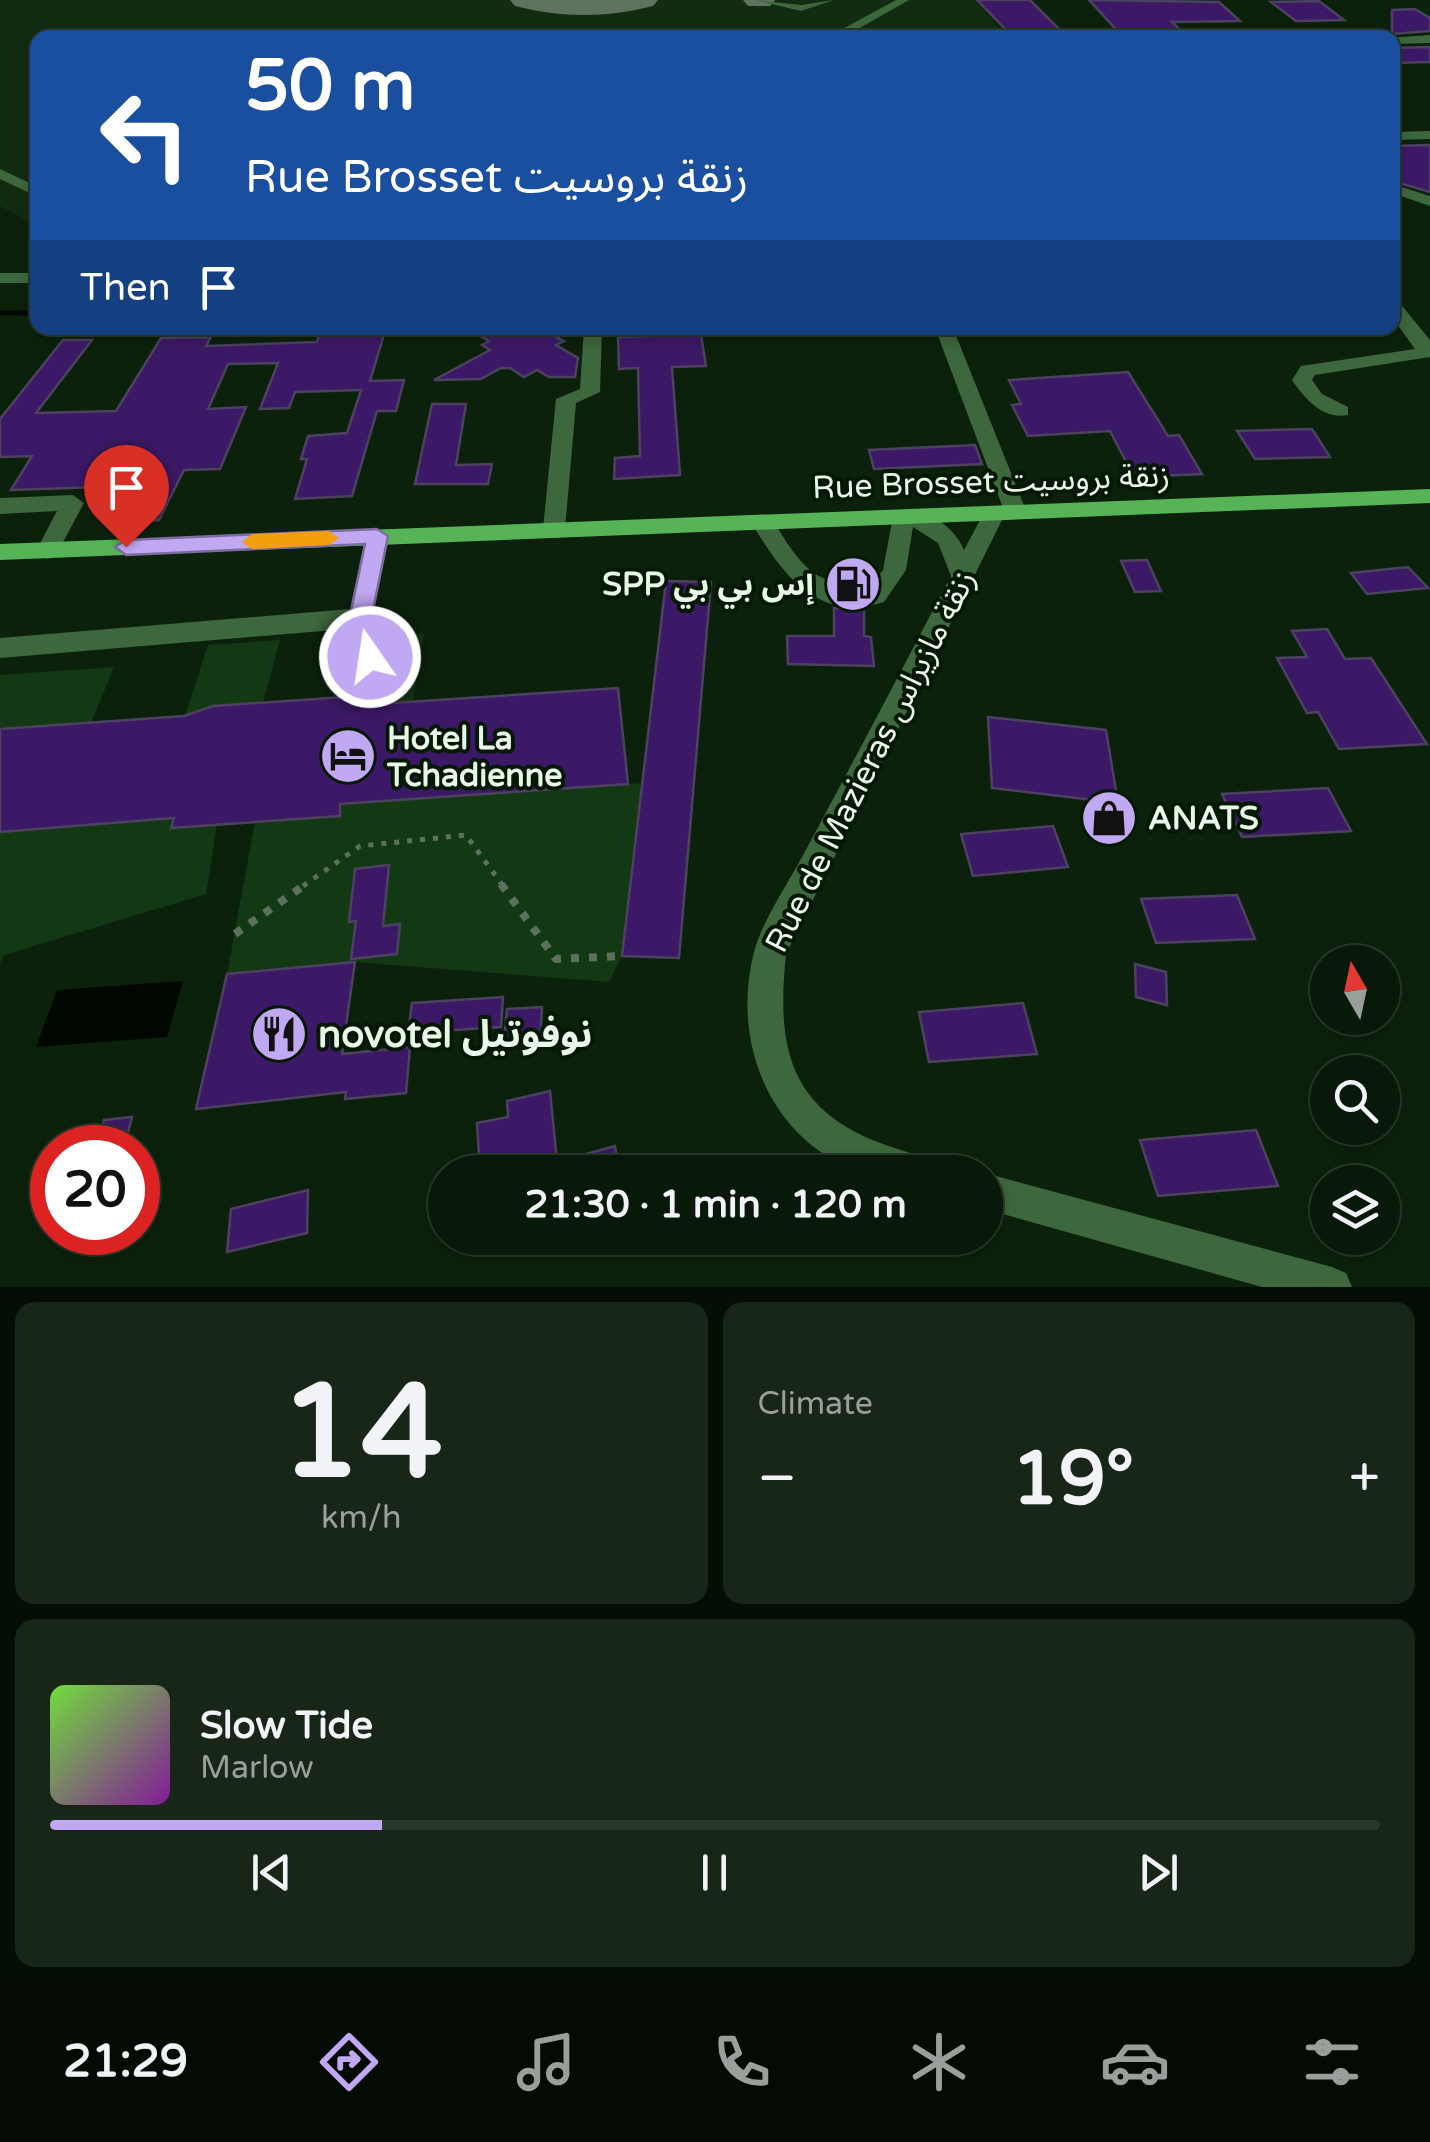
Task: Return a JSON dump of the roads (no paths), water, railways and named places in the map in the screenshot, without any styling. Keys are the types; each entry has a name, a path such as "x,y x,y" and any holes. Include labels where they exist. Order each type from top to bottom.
{"main road":[{"name":"Rue Brosset زنقة بروسيت","path":"0,552 1430,496"}],"street":[{"path":"760,0 802,8 829,0"},
{"path":"847,30 904,0"},
{"path":"1400,40 1430,39"},
{"path":"1400,136 1430,135"},
{"path":"0,173 30,189"},
{"path":"1400,191 1430,200"},
{"path":"0,278 30,278"},
{"path":"1340,411 1315,398 1302,380 1308,370 1424,353 1426,346 1400,314"},
{"path":"1400,330 1417,334"},
{"path":"554,528 566,399 590,392 593,335"},
{"path":"946,335 1005,513"},
{"path":"0,506 73,503 47,551"},
{"name":"Rue de Mazieras زنقة مازيراس","path":"860,1155 837,1144 811,1124 784,1094 768,1051 764,991 770,952 962,575 1005,513"},
{"path":"762,522 802,581 820,592 876,596 886,588 900,555 907,517 948,538 962,575"},
{"path":"0,648 358,629 377,536"},
{"path":"1003,1196 1332,1287"}],"waterway":[{"path":"0,313 30,313"}],"place":[{"name":"SPP إس بي بي","path":"853,584"},
{"name":"Hotel La Tchadienne","path":"348,756"},
{"name":"ANATS","path":"1109,818"},
{"name":"novotel نوفوتيل","path":"279,1034"}]}
